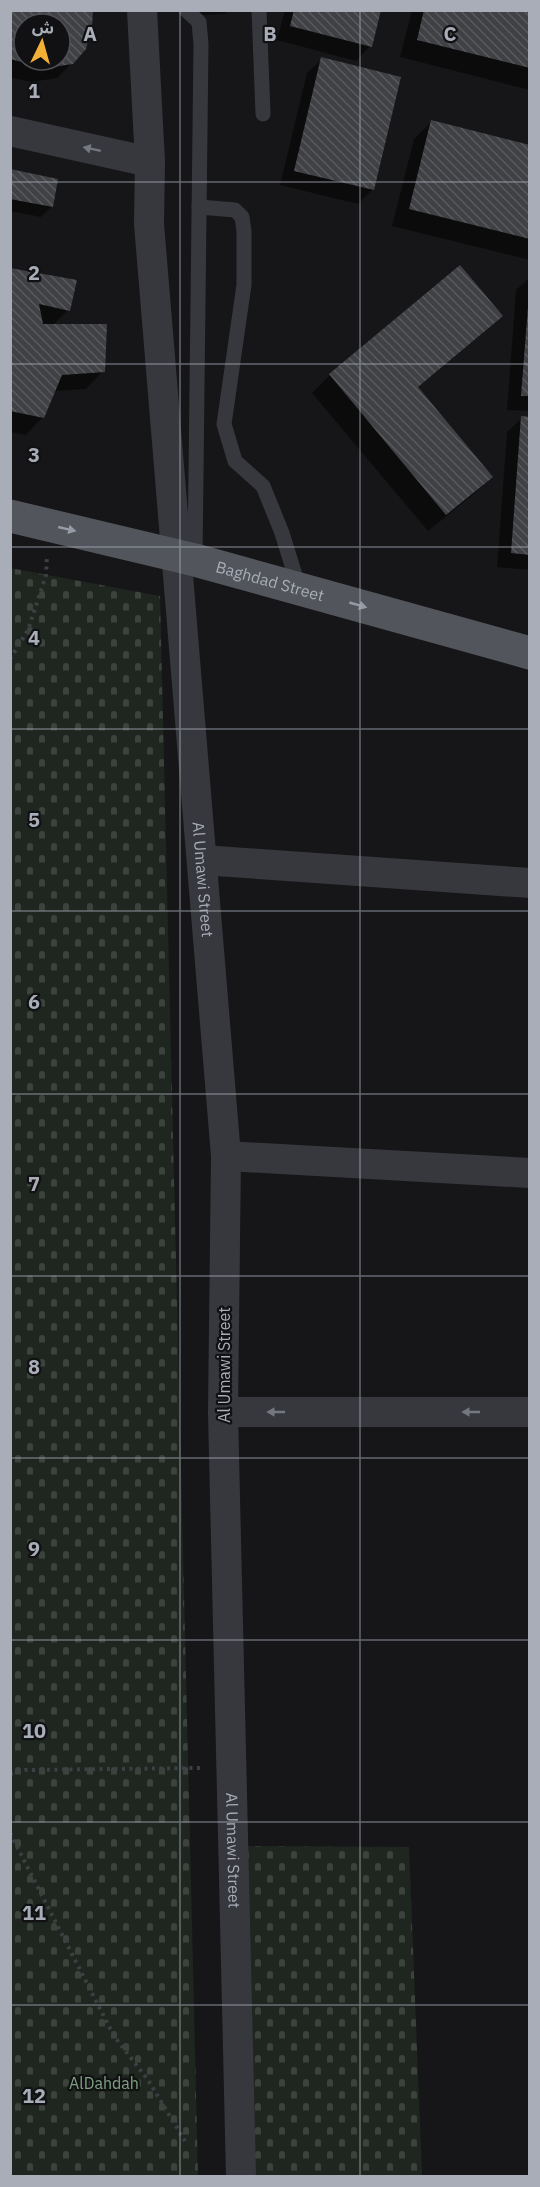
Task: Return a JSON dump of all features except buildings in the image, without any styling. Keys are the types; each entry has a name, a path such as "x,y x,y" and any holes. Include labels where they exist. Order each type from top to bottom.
{"main road":[{"name":"Baghdad Street","path":"10,516 185,557 530,652"}],"street":[{"name":"Al Umawi Street","path":"142,10 150,162 149,224 185,557 202,860 226,1156 223,1412 241,2176"},
{"path":"10,131 150,162"},
{"path":"202,860 530,883"},
{"path":"226,1156 530,1173"},
{"path":"223,1412 530,1412"}],"lane":[{"path":"185,557 199,207 201,44 199,22 186,10"},
{"path":"259,10 263,114"},
{"path":"199,207 235,210 242,217 244,285 224,424 235,461 263,486 282,533 299,588"}],"path":[{"path":"10,659 28,630 46,575 50,525"},
{"path":"10,1773 25,1770 231,1768"},
{"path":"10,1833 114,2036 148,2080 185,2141"}],"green space":[{"name":"AlDahdah","path":"10,568 160,596 198,2176 11,2176"},
{"path":"232,1846 409,1847 422,2176 251,2176"}]}
